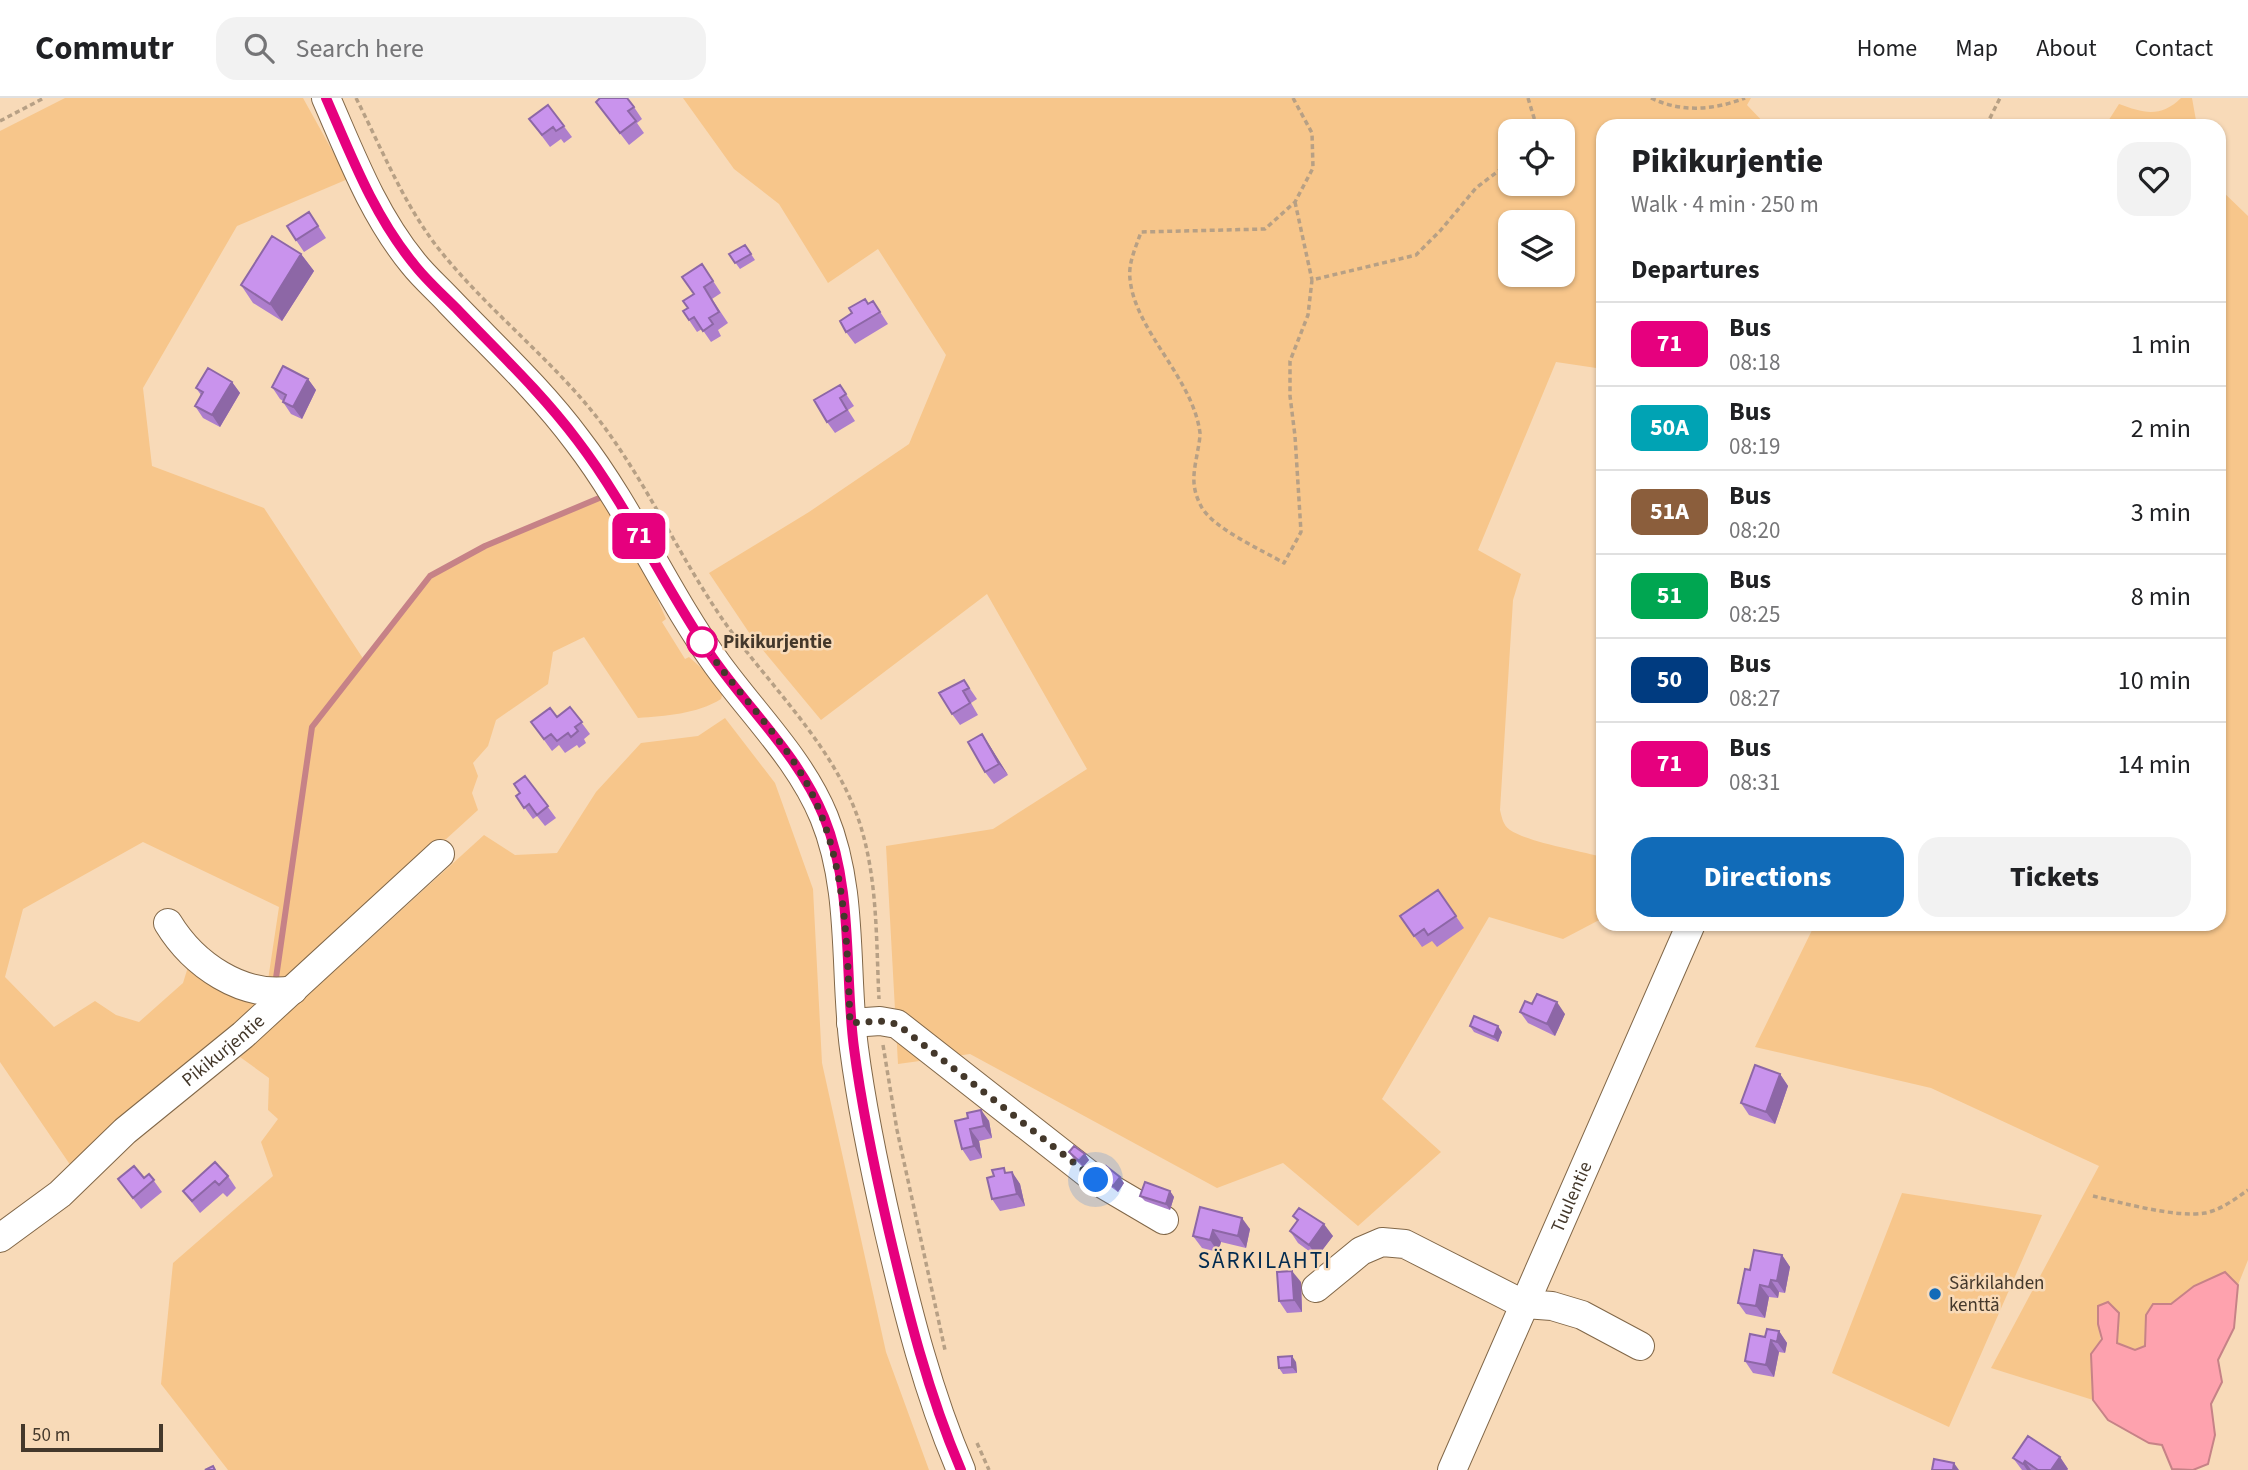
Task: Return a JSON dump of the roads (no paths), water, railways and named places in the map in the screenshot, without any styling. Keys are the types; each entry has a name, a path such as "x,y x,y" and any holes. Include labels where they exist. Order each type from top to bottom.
{"street":[{"path":"326,98 364,185 391,233 413,264 534,389 595,464 616,494 683,614 718,665 794,763 824,818 837,863 847,936 850,1023 871,1152 911,1322 935,1407 961,1470"},
{"name":"Pikikurjentie","path":"0,1238 60,1194 125,1131 243,1035 440,854"},
{"path":"168,923 179,941 201,964 237,984 274,993 292,990"},
{"name":"Tuulentie","path":"1452,1470 1688,931"},
{"path":"850,1023 880,1021 897,1024 1096,1180 1164,1220"},
{"path":"1317,1288 1361,1251 1381,1242 1405,1244 1524,1304 1552,1306 1582,1315 1640,1346"}],"waterway":[{"path":"275,985 312,727 430,576 485,546 604,496"}],"place":[{"name":"Pikikurjentie","path":"702,642"},
{"name":"Särkilahden kenttä","path":"1935,1294"}],"district":[{"name":"SÄRKILAHTI","path":"1265,1260"}]}
